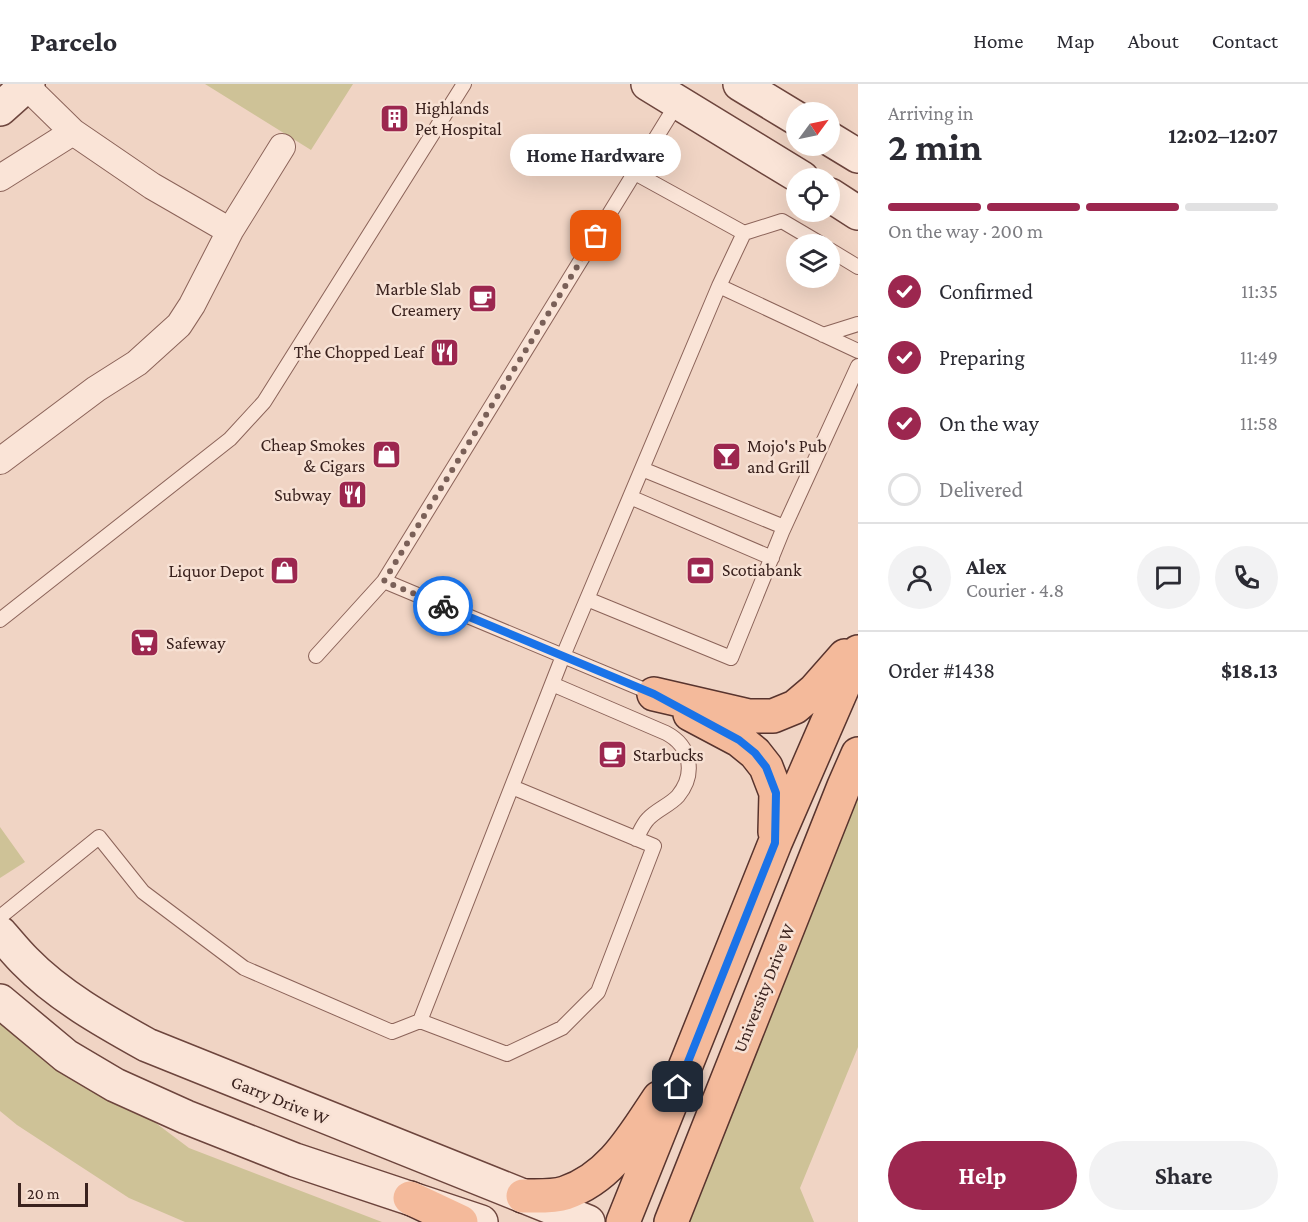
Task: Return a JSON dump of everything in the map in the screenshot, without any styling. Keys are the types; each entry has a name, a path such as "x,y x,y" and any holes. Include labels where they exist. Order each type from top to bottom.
{"main road":[{"path":"648,84 684,93 788,168"},
{"path":"740,84 786,112"},
{"path":"0,109 27,85"},
{"path":"840,145 858,156"},
{"path":"840,201 858,213"},
{"path":"654,694 749,716 773,716 795,706 815,690 858,641"},
{"path":"623,1222 775,843 858,652"},
{"path":"654,694 739,740 755,753 766,767 776,793 775,843"},
{"name":"University Drive W","path":"671,1222 858,754"},
{"name":"Garry Drive W","path":"0,933 26,962 60,991 98,1017 147,1045 588,1222"},
{"path":"0,1002 66,1056 115,1085 186,1117 295,1160 481,1222"},
{"path":"523,1196 563,1194 587,1183 605,1170 622,1153 696,1044"},
{"path":"410,1198 461,1222"}],"street":[{"path":"27,85 73,132 152,186 230,231"},
{"path":"0,178 73,132"},
{"path":"0,461 96,389 137,363 179,325 230,231 282,147"}],"lane":[{"path":"0,620 230,439 264,402 464,84"},
{"path":"316,656 384,581 684,93"},
{"path":"635,173 744,233 782,221 804,234"},
{"path":"420,1021 563,656 719,286 744,233"},
{"path":"840,256 858,267"},
{"path":"719,286 858,351"},
{"path":"823,335 858,324"},
{"path":"587,599 731,658 784,527 858,366"},
{"path":"642,469 784,527"},
{"path":"630,497 772,558"},
{"path":"384,581 654,694"},
{"path":"552,684 666,733 677,739 685,749 689,763 687,777 678,796 648,819 636,839"},
{"path":"0,917 99,837 143,892 244,968 392,1032 420,1021 507,1054 562,1028 598,992 654,846 512,787"}],"shaded area":[{"path":"205,84 353,84 311,150"},
{"path":"858,754 858,1047 800,1188 814,1222 673,1222"},
{"path":"0,827 25,862 0,878"},
{"path":"0,998 68,1057 189,1148 382,1222 185,1222 129,1198 17,1125 0,1111"}],"way so far":[{"path":"443,606 384,581 596,236"}],"place":[{"name":"Highlands Pet Hospital","path":"394,118"},
{"name":"Home Hardware","path":"596,236"},
{"name":"Marble Slab Creamery","path":"482,299"},
{"name":"The Chopped Leaf","path":"445,352"},
{"name":"Cheap Smokes & Cigars","path":"386,455"},
{"name":"Mojo's Pub and Grill","path":"726,456"},
{"name":"Subway","path":"352,495"},
{"name":"Scotiabank","path":"701,570"},
{"name":"Liquor Depot","path":"285,571"},
{"name":"Safeway","path":"145,643"},
{"name":"Starbucks","path":"612,755"}],"route":[{"path":"443,606 654,694 739,740 755,753 766,767 776,793 775,843 678,1087"}]}
